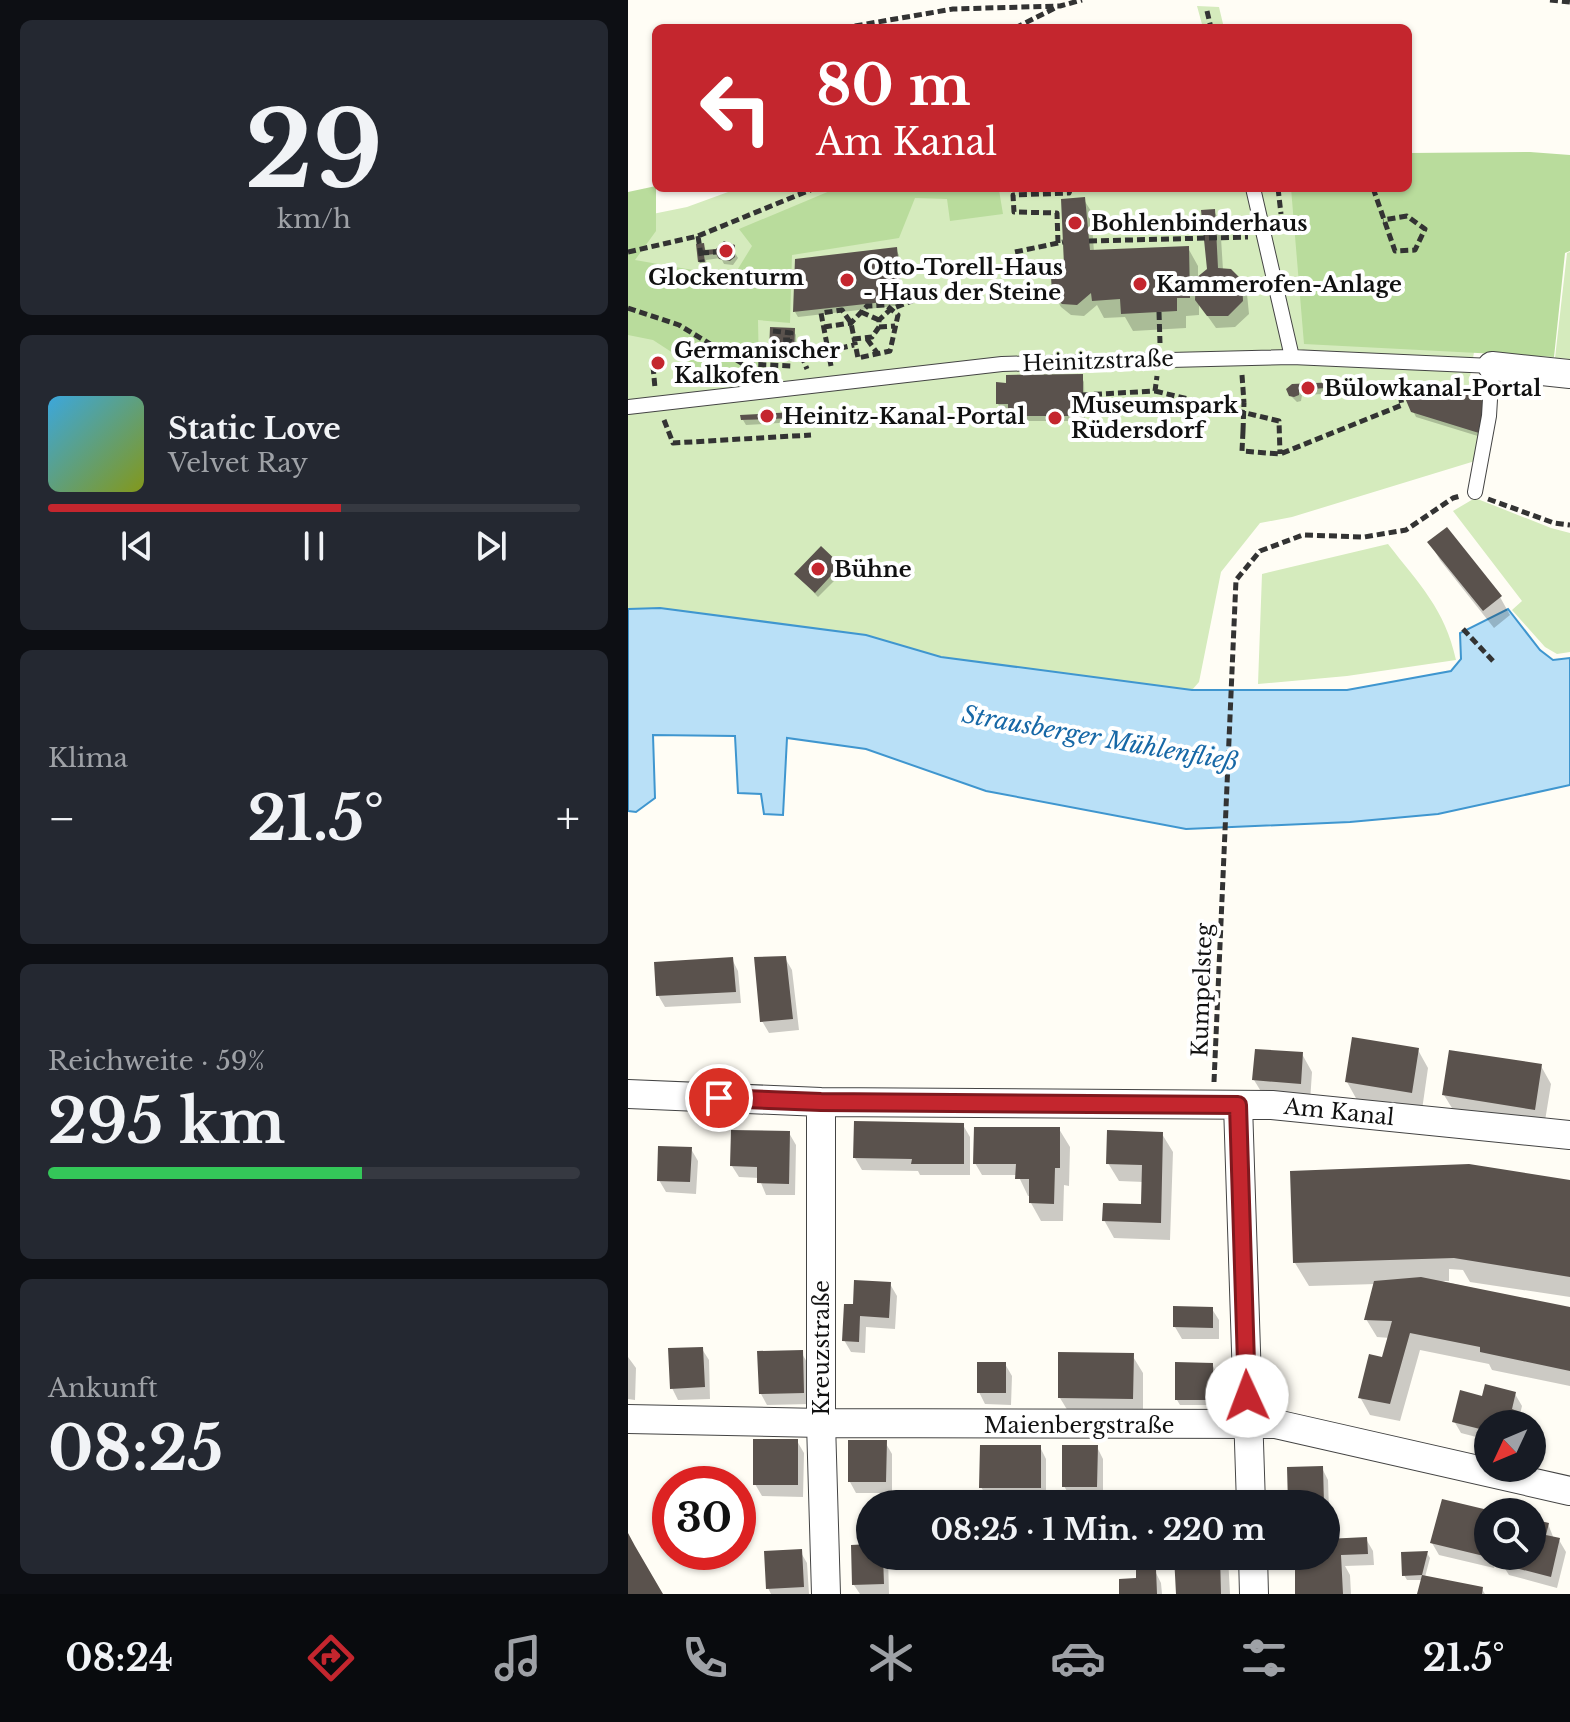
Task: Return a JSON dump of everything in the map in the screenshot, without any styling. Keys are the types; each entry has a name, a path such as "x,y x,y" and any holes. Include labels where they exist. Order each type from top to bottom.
{"street":[{"name":"Heinitzstraße","path":"1492,366 1570,374"},
{"name":"Am Kanal","path":"628,1094 821,1102 1272,1105 1570,1135"},
{"name":"Kreuzstraße","path":"821,1102 821,1423 826,1594"},
{"path":"1226,1106 1250,1490"},
{"name":"Maienbergstraße","path":"628,1419 821,1423 1276,1424 1570,1491"},
{"path":"1253,1570 1254,1594"}],"lane":[{"path":"1254,192 1292,357"},
{"name":"Heinitzstraße","path":"628,407 656,401 1002,364 1292,357 1492,366"},
{"path":"1475,492 1489,416 1492,366"}],"path":[{"path":"1023,24 1060,6 1082,0"},
{"path":"1550,0 1570,2"},
{"path":"866,24 953,9 1060,6"},
{"path":"1207,11 1210,24"},
{"path":"628,252 698,236 805,192"},
{"path":"1015,252 1060,243 1057,213 1014,212 1013,195 1069,192"},
{"path":"1374,192 1383,220 1395,251 1415,250 1425,229 1407,216 1383,220"},
{"path":"698,236 702,262"},
{"path":"1089,241 1263,237"},
{"path":"701,253 716,252"},
{"path":"828,351 872,337 891,309 925,296"},
{"path":"824,327 851,323 867,306 886,305 898,315 890,351 858,358 851,323 842,310 821,313 834,383"},
{"path":"628,308 679,325 743,364 799,367 814,385"},
{"path":"861,312 879,324 895,326"},
{"path":"1155,391 1161,358 1159,312"},
{"path":"773,331 791,333 790,340 778,340 777,348 800,352 814,385"},
{"path":"867,338 878,354"},
{"path":"1082,395 1155,391 1279,421 1280,454"},
{"path":"656,401 673,443 811,435"},
{"path":"1244,403 1242,451 1280,454 1402,405"},
{"path":"1475,492 1516,510 1570,525"},
{"name":"Kumpelsteg","path":"1226,1106 1223,874 1236,580 1260,551 1303,535 1364,537 1406,530 1453,498 1475,492"},
{"path":"1463,629 1493,661"}],"green space":[{"path":"1197,6 1219,7 1223,24 1202,24"},
{"path":"1530,152 1570,155 1570,251 1565,253 1554,357 1304,344 1291,192 1412,192 1412,153"},
{"name":"Museumspark Rüdersdorf","path":"1448,160 1314,340 1474,352 1468,390 1484,402 1475,461 1292,517 1260,523 1221,572 1199,682 1192,690 941,657 866,635 660,608 628,609 628,219 687,207 728,192 1412,192 1412,185"},
{"path":"652,187 652,192 656,192 656,231 635,260 733,277 752,246 739,229 827,192 999,192 1003,214 950,221 947,199 915,198 899,238 792,255 790,323 758,320 759,372 710,377 653,340 628,335 628,192"},
{"path":"1570,252 1570,359 1555,358 1567,253"},
{"path":"1475,498 1570,533 1570,652 1557,654 1545,647 1512,610 1522,601 1453,511"},
{"path":"1388,544 1438,611 1456,660 1347,676 1258,684 1262,574"}],"water":[{"name":"Strausberger Mühlenfließ","path":"660,608 866,635 941,657 1192,690 1347,690 1451,671 1461,659 1460,633 1508,609 1540,650 1553,660 1570,658 1570,785 1438,814 1350,822 1186,829 986,791 866,749 787,738 783,815 764,814 761,794 738,793 735,736 653,735 655,798 636,812 628,811 628,609"}],"building":[{"name":"Kammerofen-Anlage","path":"1085,197 1090,250 1189,246 1190,298 1177,298 1177,311 1121,314 1120,299 1092,301 1091,293 1077,305 1062,304 1052,295 1051,276 1064,265 1061,199"},
{"path":"1215,209 1218,268 1231,269 1242,280 1243,301 1228,316 1207,316 1195,300 1196,278 1207,269 1201,210"},
{"path":"724,241 735,245 735,257 730,261 719,259 716,254 704,255 705,262 698,262 696,244 704,243 705,250 716,249"},
{"name":"Otto-Torell-Haus - Haus der Steine","path":"897,247 902,300 793,312 795,259"},
{"path":"770,327 795,328 794,354 769,353"},
{"path":"1083,374 1083,416 1008,416 1008,404 996,404 996,382 1006,383 1006,375"},
{"name":"Bülowkanal-Portal","path":"1348,379 1352,385 1343,392 1339,387 1299,390 1299,395 1294,397 1289,396 1286,389 1292,384"},
{"path":"1468,390 1484,402 1479,433 1411,412 1405,398 1429,391"},
{"path":"834,409 836,423 823,424 821,410"},
{"name":"Heinitz-Kanal-Portal","path":"794,412 794,418 741,420 740,415"},
{"path":"1447,527 1502,596 1483,611 1427,542"},
{"name":"Bühne","path":"821,546 841,565 815,593 794,574"},
{"path":"786,956 793,1019 760,1022 754,957"},
{"path":"733,957 736,992 656,996 654,962"},
{"path":"1352,1037 1419,1048 1412,1093 1345,1082"},
{"path":"1255,1049 1303,1052 1301,1084 1252,1080"},
{"path":"1449,1050 1542,1064 1535,1110 1442,1095"},
{"path":"854,1121 964,1123 964,1164 911,1164 912,1159 853,1158"},
{"path":"974,1127 1060,1127 1060,1168 1055,1168 1054,1204 1029,1203 1029,1179 1015,1179 1016,1164 973,1164"},
{"path":"731,1130 790,1131 789,1184 757,1183 757,1167 730,1166"},
{"path":"1107,1130 1163,1132 1161,1223 1102,1221 1103,1203 1141,1204 1142,1165 1106,1164"},
{"path":"658,1146 692,1147 690,1182 657,1181"},
{"path":"1469,1164 1570,1180 1570,1277 1454,1258 1293,1263 1290,1171"},
{"path":"1421,1277 1570,1307 1570,1371 1480,1352 1480,1347 1410,1333 1390,1404 1358,1398 1369,1354 1382,1357 1392,1321 1364,1320 1374,1281"},
{"path":"854,1280 891,1282 889,1318 860,1316 859,1342 842,1341 844,1304 853,1304"},
{"path":"1173,1306 1213,1307 1213,1328 1173,1327"},
{"path":"703,1347 705,1387 670,1389 668,1348"},
{"path":"803,1350 804,1393 759,1394 757,1351"},
{"path":"1058,1352 1134,1353 1133,1399 1058,1398"},
{"path":"977,1362 1006,1362 1006,1393 977,1393"},
{"path":"1175,1362 1213,1363 1213,1400 1175,1400"},
{"path":"1485,1384 1516,1392 1512,1409 1514,1410 1474,1410 1474,1428 1452,1422 1460,1390 1482,1396"},
{"path":"753,1439 798,1439 798,1485 756,1485 756,1466 753,1466"},
{"path":"848,1440 887,1440 886,1482 848,1482"},
{"path":"980,1445 1041,1445 1041,1488 979,1488"},
{"path":"1062,1445 1098,1445 1097,1487 1062,1487"},
{"path":"1323,1466 1324,1490 1288,1490 1287,1467"},
{"path":"1442,1499 1474,1507 1474,1554 1430,1543"},
{"path":"628,1533 635,1546 663,1594 628,1594"},
{"path":"1546,1535 1560,1538 1551,1577 1524,1570 1546,1570"},
{"path":"1367,1537 1368,1554 1341,1555 1343,1594 1295,1594 1295,1570 1340,1570 1340,1538"},
{"path":"851,1545 856,1545 856,1570 884,1570 884,1584 852,1585"},
{"path":"802,1549 804,1587 766,1589 764,1551"},
{"path":"1428,1551 1422,1575 1402,1576 1401,1552"},
{"path":"1136,1570 1156,1570 1157,1594 1119,1594 1119,1579 1136,1578"},
{"path":"1175,1570 1220,1570 1221,1594 1176,1594"},
{"path":"1422,1575 1483,1587 1482,1594 1417,1594"}],"place":[{"name":"Bohlenbinderhaus","path":"1075,223"},
{"name":"Glockenturm","path":"726,251"},
{"name":"Otto-Torell-Haus - Haus der Steine","path":"847,280"},
{"name":"Kammerofen-Anlage","path":"1140,284"},
{"name":"Germanischer Kalkofen","path":"658,363"},
{"name":"Bülowkanal-Portal","path":"1308,388"},
{"name":"Heinitz-Kanal-Portal","path":"767,416"},
{"name":"Museumspark Rüdersdorf","path":"1055,418"},
{"name":"Bühne","path":"818,569"}],"route":[{"path":"719,1098 821,1102 1238,1105 1247,1396"}]}
